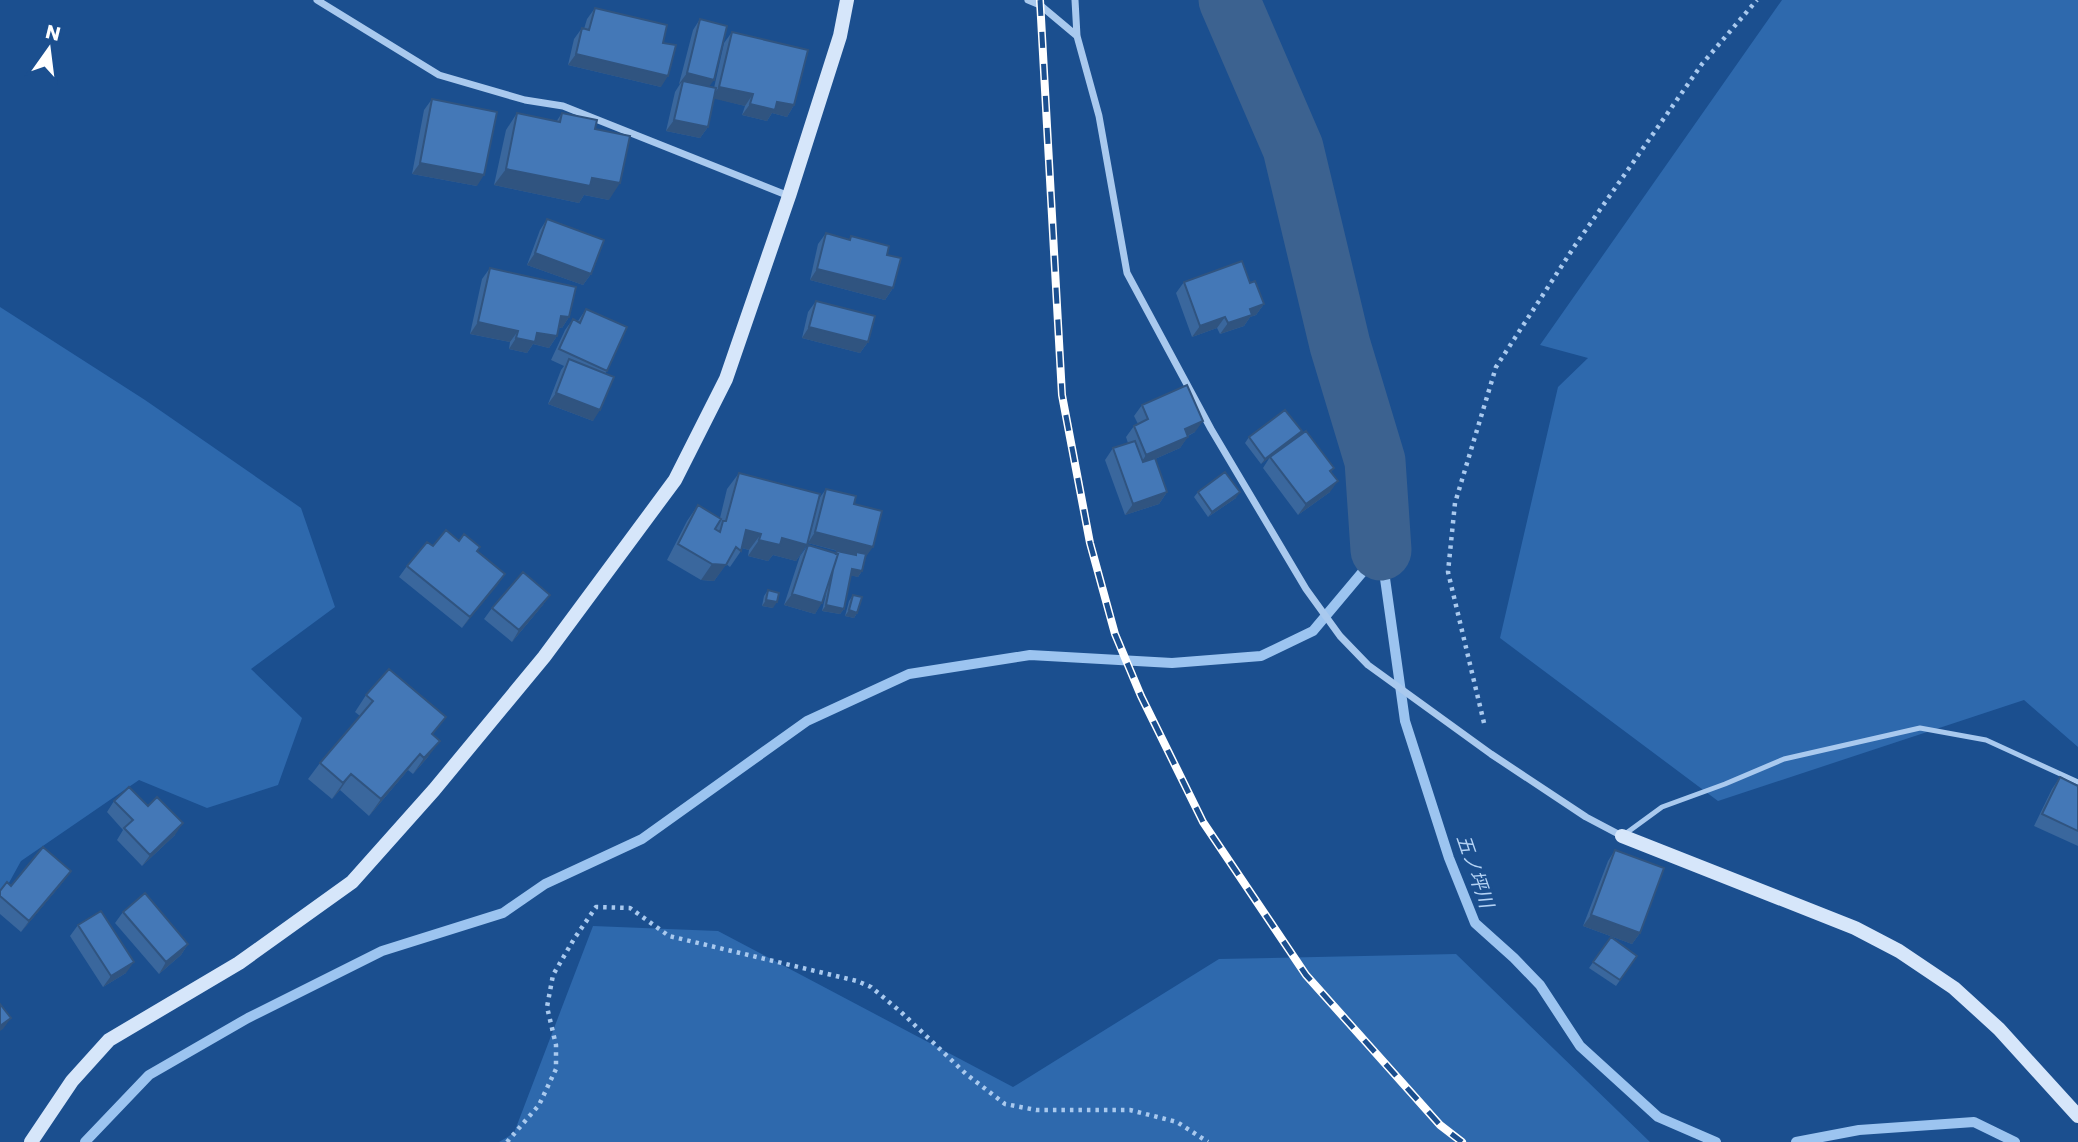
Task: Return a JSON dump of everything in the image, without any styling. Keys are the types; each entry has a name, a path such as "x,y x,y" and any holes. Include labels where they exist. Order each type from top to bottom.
{"street":[{"path":"317,0 439,75 525,100 563,106 789,196"},
{"path":"31,1142 72,1081 109,1040 239,963 352,882 434,790 544,657 675,480 726,379 789,196 840,36 847,0"},
{"path":"1028,0 1040,5 1077,36"},
{"path":"1075,0 1077,36 1099,116 1127,273 1211,429 1307,589 1340,636 1368,665 1436,716 1586,817 1622,836 1855,928 1899,951 1954,988 1999,1029 2078,1116"}],"lane":[{"path":"1622,836 1662,807 1784,759 1920,728 1986,740 2078,782"}],"path":[{"path":"1492,754 1448,572 1455,503 1496,367 1576,244 1702,64 1757,0"},
{"path":"507,1142 539,1105 556,1069 555,1045 547,1007 552,975 596,907 630,908 669,936 857,981 871,987 966,1074 1004,1104 1036,1110 1130,1110 1177,1122 1208,1142"}],"shaded area":[{"path":"1782,0 2078,0 2078,747 2024,700 1718,801 1500,638 1558,387 1588,358 1540,345"},
{"path":"0,307 145,400 301,508 335,607 251,669 302,718 278,785 207,808 139,780 21,861 0,899"},
{"path":"593,926 718,931 1013,1087 1219,959 1456,954 1650,1142 499,1142 514,1133"}],"building":[{"path":"595,8 667,25 663,43 676,45 668,76 576,54 582,28 589,30"},
{"path":"700,19 727,26 714,80 687,73"},
{"path":"732,32 808,50 794,105 777,102 775,110 750,104 753,94 719,87"},
{"path":"683,81 716,88 708,127 674,120"},
{"path":"432,99 497,112 484,175 420,163"},
{"path":"517,113 560,122 562,113 597,120 595,129 630,136 620,183 592,178 590,186 506,169"},
{"path":"547,219 604,240 591,274 535,253"},
{"path":"826,233 850,240 851,236 889,246 887,255 901,258 893,288 817,269"},
{"path":"1242,261 1250,283 1255,281 1264,304 1250,309 1252,315 1228,323 1225,317 1200,326 1184,282"},
{"path":"490,268 576,287 569,317 561,316 557,336 537,333 535,342 516,338 518,331 478,322"},
{"path":"816,301 875,316 868,342 809,327"},
{"path":"586,309 627,327 607,371 559,349 573,319 580,323"},
{"path":"569,359 614,377 600,410 556,393"},
{"path":"1187,385 1203,421 1185,429 1188,437 1146,455 1134,426 1148,419 1142,405"},
{"path":"1285,410 1302,431 1265,459 1249,437"},
{"path":"1306,431 1334,468 1330,471 1338,481 1306,504 1270,457"},
{"path":"1135,441 1143,462 1155,458 1167,492 1133,504 1113,448"},
{"path":"1225,472 1240,492 1212,512 1198,492"},
{"path":"739,473 820,494 807,545 782,538 780,545 759,540 761,534 746,530 741,551 736,547 726,565 712,564 678,544 698,505 721,519 715,529 720,532 723,521 726,521"},
{"path":"826,489 856,496 854,504 882,511 873,547 815,532"},
{"path":"446,530 459,541 464,534 480,547 477,551 505,574 470,617 407,566 427,542 433,546"},
{"path":"808,545 838,554 822,603 792,594"},
{"path":"837,551 866,554 862,571 852,569 844,609 826,605"},
{"path":"523,572 550,595 519,630 492,608"},
{"path":"768,590 779,593 777,602 766,600"},
{"path":"853,595 862,597 857,613 849,610"},
{"path":"389,669 446,717 432,734 440,741 424,758 420,754 381,799 351,774 343,783 320,763 373,701 366,695"},
{"path":"2060,777 2078,786 2078,831 2042,814"},
{"path":"129,787 148,806 157,797 183,823 150,855 124,828 133,820 114,801"},
{"path":"43,847 71,871 29,921 0,896 0,891 7,882 11,886"},
{"path":"1615,850 1664,868 1640,933 1591,915"},
{"path":"145,893 188,944 166,962 123,912"},
{"path":"101,911 134,962 111,976 78,925"},
{"path":"1611,937 1637,956 1620,980 1593,962"},
{"path":"0,1004 11,1018 0,1026"}],"waterway":[{"path":"1229,0 1293,148 1340,345 1375,461 1381,550"},
{"name":"五ノ坪川","path":"1381,550 1405,721 1449,858 1475,923 1540,985 1580,1046 1658,1117 1716,1142"},
{"path":"85,1142 149,1075 248,1018 382,951 503,913 545,884 642,839 807,721 909,674 1030,655 1172,663 1261,656 1313,631 1381,550"},
{"name":"五ノ坪川","path":"1796,1142 1859,1130 1974,1122 2015,1142"}],"railway":[{"path":"1040,0 1062,395 1090,543 1115,634 1141,696 1203,822 1306,975 1440,1125 1462,1142"}]}
